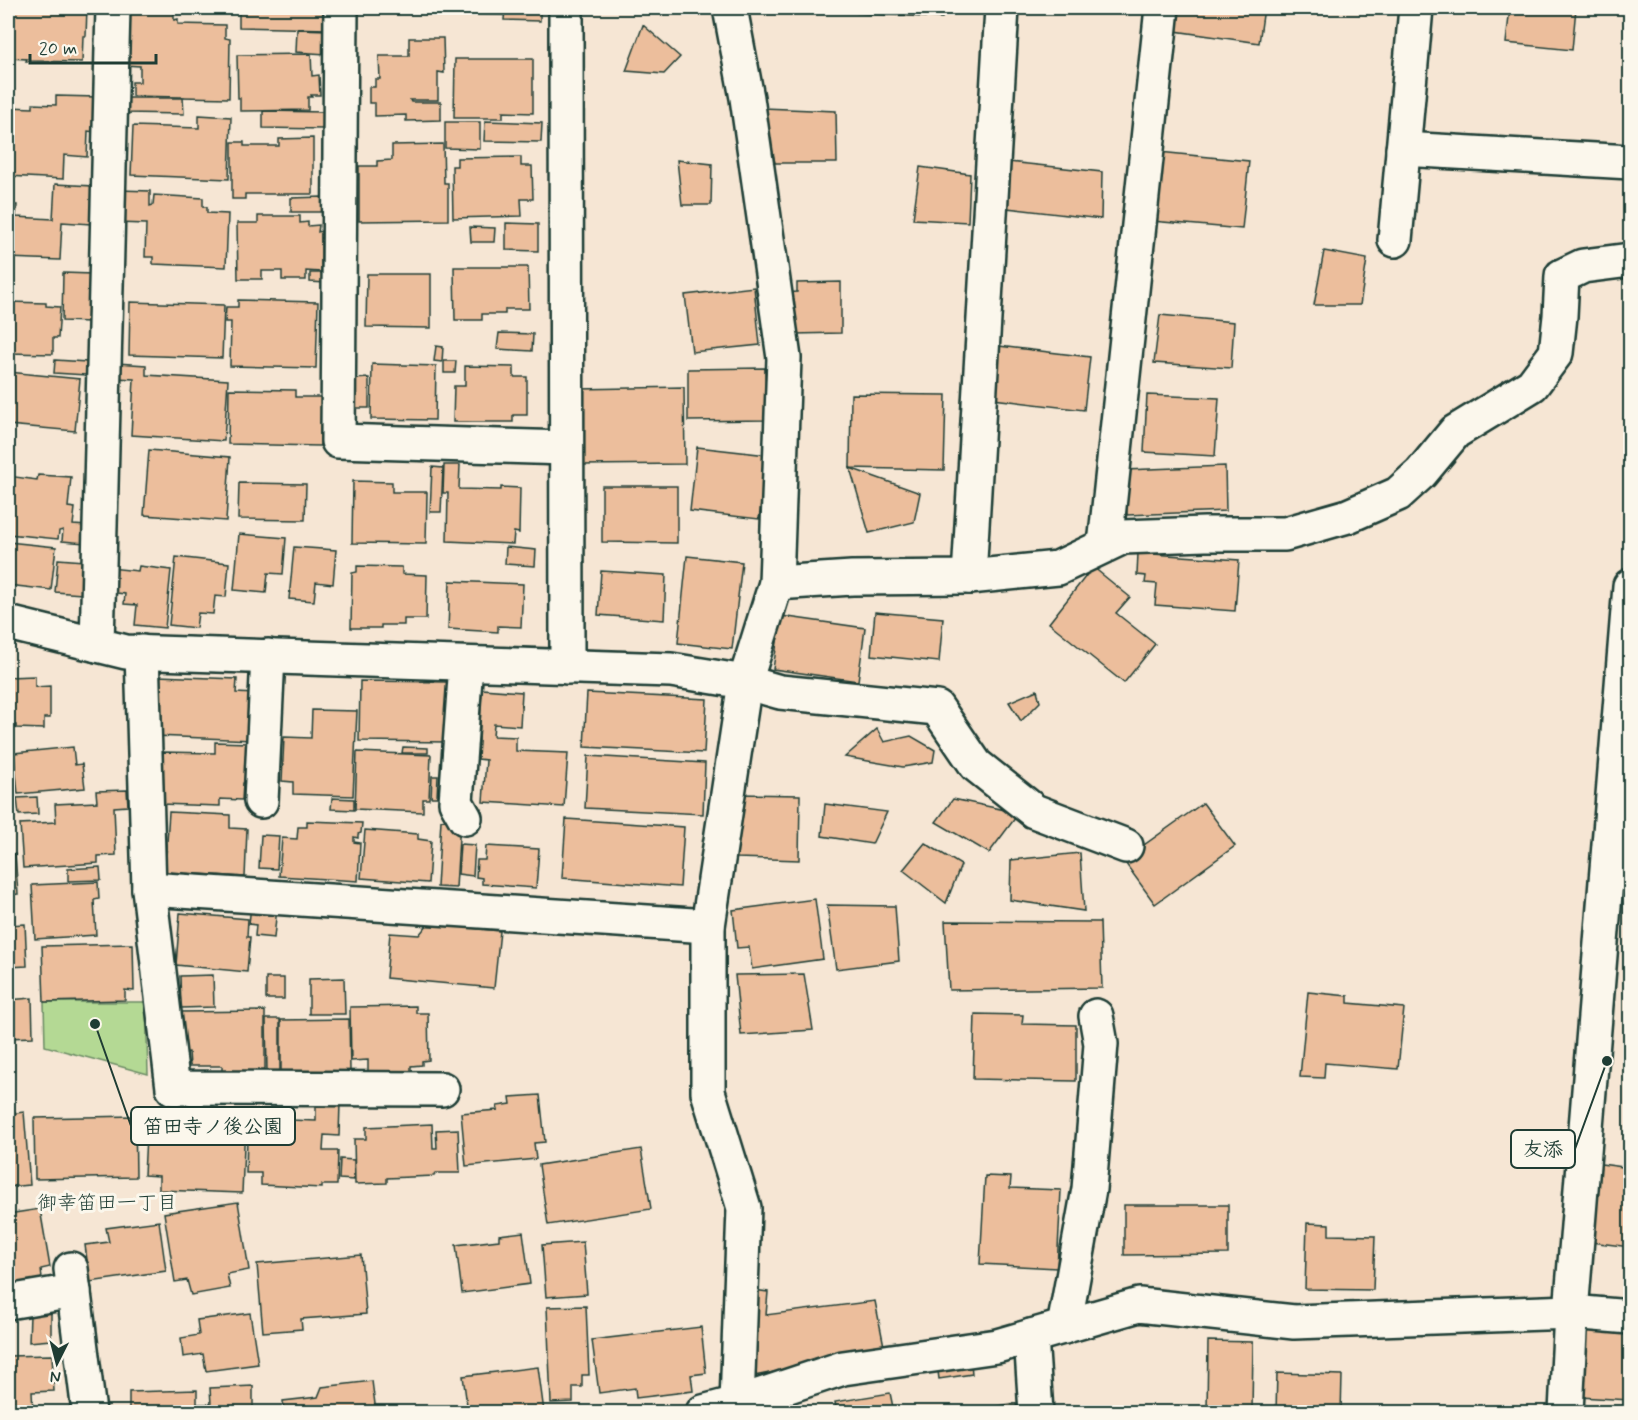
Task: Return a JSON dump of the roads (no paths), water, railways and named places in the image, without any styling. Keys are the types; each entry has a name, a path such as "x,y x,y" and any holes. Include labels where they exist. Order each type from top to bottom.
{"street":[{"path":"97,645 113,8"},
{"path":"341,8 338,441 566,448"},
{"path":"566,8 567,667"},
{"path":"730,8 747,98 784,358 776,583 745,682 708,926 708,1092 744,1208 737,1403"},
{"path":"969,578 1002,8"},
{"path":"1105,545 1162,8"},
{"path":"1395,240 1416,8"},
{"path":"1403,149 1630,162"},
{"path":"776,583 852,578 969,578 1058,568 1124,537 1285,534 1348,516 1398,494 1421,473 1455,432 1532,385 1556,353 1562,276 1583,266 1630,260"},
{"path":"1566,1413 1571,1312 1630,586"},
{"path":"8,623 126,652 671,670 745,682 780,692 937,708 976,765 1034,811 1126,846"},
{"path":"142,652 149,889 173,1088 442,1089"},
{"path":"261,801 268,656"},
{"path":"465,818 456,802 466,664"},
{"path":"149,889 708,926"},
{"path":"1064,1327 1089,1189 1101,1044 1096,1016"},
{"path":"8,1302 72,1280 89,1413"},
{"path":"704,1413 843,1368 997,1346 1139,1305 1294,1322 1571,1312 1630,1317"},
{"path":"1030,1336 1036,1413"}],"place":[{"name":"笛田寺ノ後公園","path":"95,1024"},
{"name":"友添","path":"1607,1061"}],"district":[{"name":"御幸笛田一丁目","path":"107,1202"}]}
